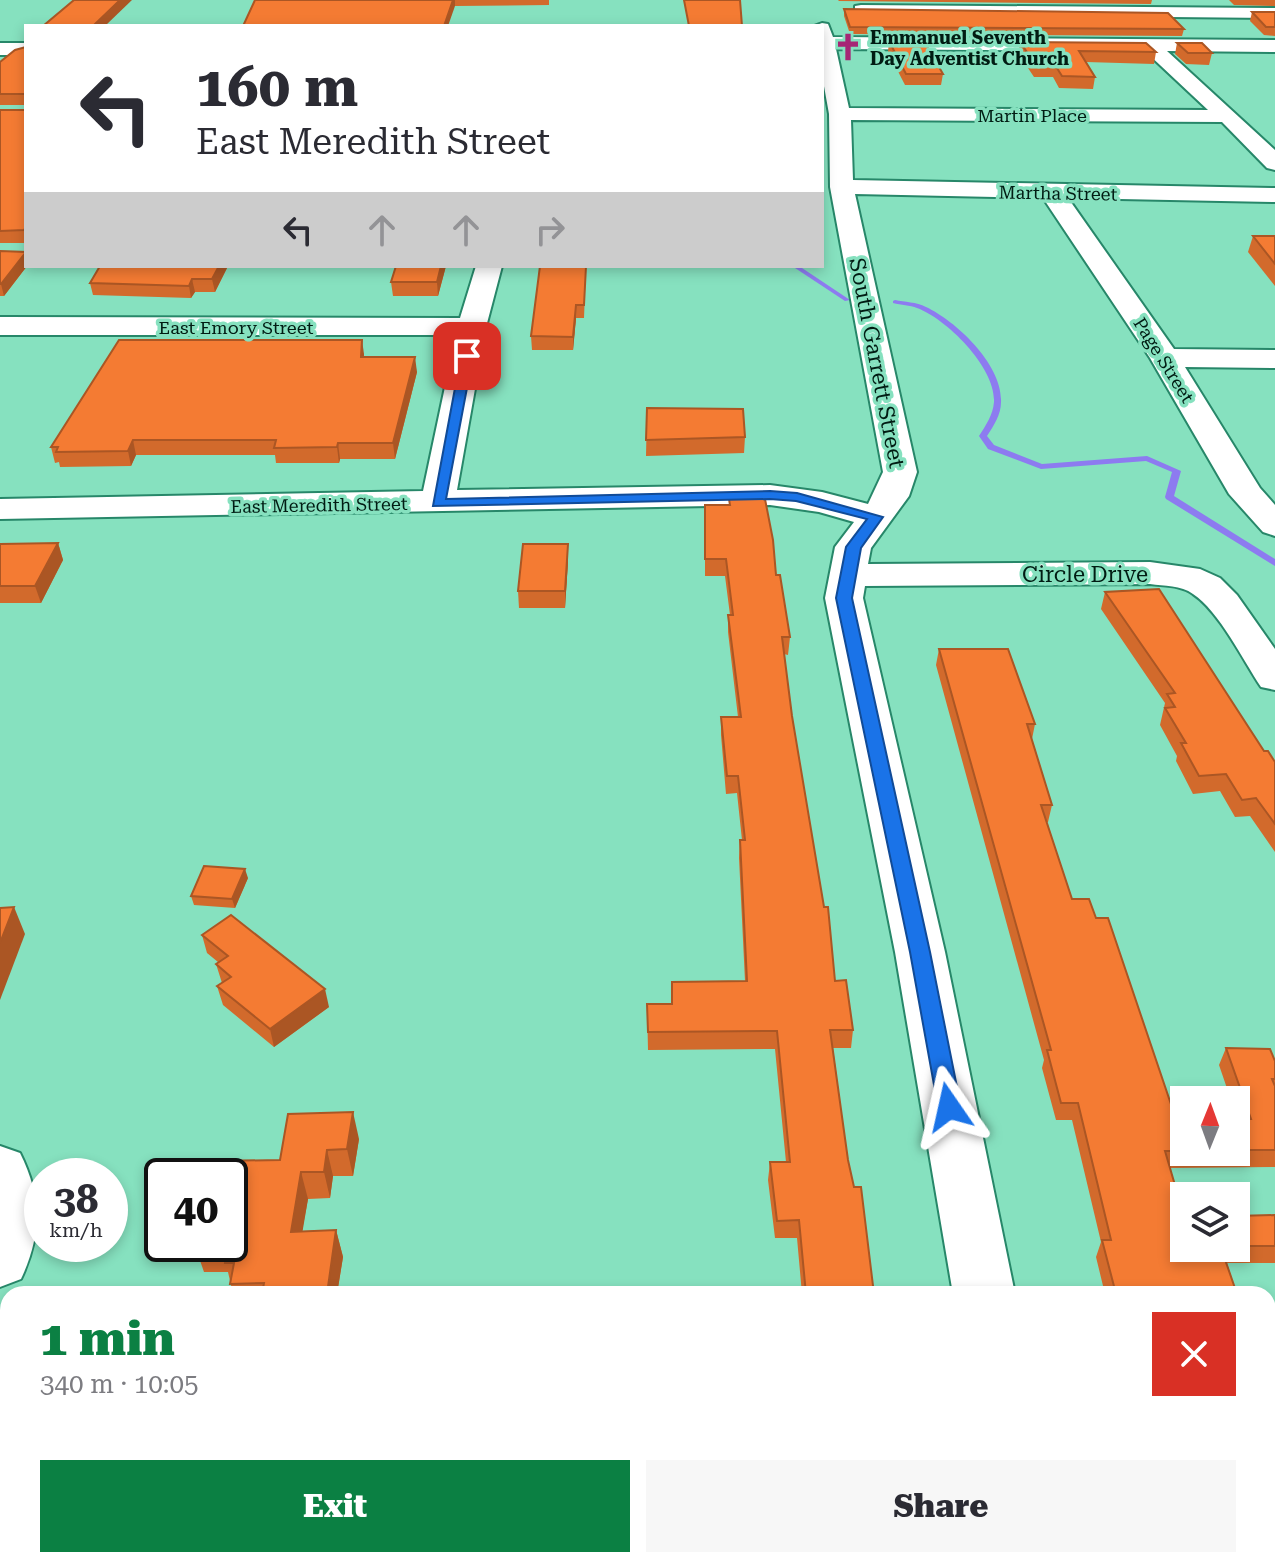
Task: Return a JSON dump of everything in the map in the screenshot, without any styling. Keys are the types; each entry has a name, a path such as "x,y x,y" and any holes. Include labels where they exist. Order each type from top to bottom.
{"street":[{"path":"826,27 1275,13"},
{"path":"826,27 1150,45 1275,46"},
{"name":"South Garrett Street","path":"826,27 840,114 842,187 900,472 899,485 853,547 844,598 920,952 983,1286"},
{"path":"1150,45 1225,116 1243,129 1275,163"},
{"path":"0,50 24,49"},
{"name":"Martin Place","path":"840,114 1225,116"},
{"name":"Martha Street","path":"842,187 1275,195"},
{"name":"Page Street","path":"1052,193 1165,358 1246,494 1275,525"},
{"path":"438,503 472,327 488,268"},
{"name":"East Emory Street","path":"0,326 472,327"},
{"path":"1165,358 1275,359"},
{"name":"East Meredith Street","path":"0,509 770,495 797,497 876,517"},
{"name":"Circle Drive","path":"846,575 1150,573 1187,577 1215,593 1275,678"},
{"path":"0,1170 8,1188 10,1227 0,1260"}],"building":[{"path":"74,0 120,0 95,24 45,24"},
{"path":"255,0 453,0 445,24 244,24"},
{"path":"684,0 740,0 742,24 689,24"},
{"path":"844,9 1168,13 1184,29 850,27"},
{"path":"1252,12 1275,12 1275,27 1266,27"},
{"path":"889,41 924,41 943,74 906,74"},
{"path":"1020,42 1146,43 1156,52 1079,51 1095,77 1062,76 1055,65 1036,65"},
{"path":"1177,43 1202,43 1212,53 1188,53"},
{"path":"24,48 24,94 0,94 0,62 15,50"},
{"path":"0,110 24,110 24,230 0,231"},
{"path":"1253,236 1275,236 1275,264"},
{"path":"0,251 24,252 24,255 0,284"},
{"path":"99,268 218,268 212,279 192,279 189,286 90,283"},
{"path":"395,268 440,268 437,282 391,282"},
{"path":"540,268 586,268 584,305 576,305 573,337 531,336"},
{"path":"119,340 362,340 361,357 415,357 393,443 274,448 276,440 133,440 128,451 56,452 58,447 51,447"},
{"path":"647,408 743,409 745,437 646,440"},
{"path":"729,499 765,499 776,575 780,575 790,637 782,637 792,716 824,907 828,907 835,981 846,980 853,1030 830,1030 848,1160 854,1187 861,1187 873,1286 805,1286 799,1220 777,1221 770,1162 790,1162 777,1031 648,1032 647,1004 672,1004 672,982 747,981 740,840 745,840 738,776 727,776 721,717 741,717 728,615 733,615 726,559 705,559 705,505 730,505"},
{"path":"58,543 35,586 0,586 0,544"},
{"path":"523,544 568,544 565,591 518,591"},
{"path":"1159,589 1264,751 1268,751 1275,762 1275,824 1256,798 1242,800 1226,774 1199,776 1181,743 1186,743 1165,708 1175,707 1167,694 1175,693 1105,592"},
{"path":"939,649 1008,649 1035,724 1027,724 1052,805 1041,805 1072,899 1089,899 1096,918 1108,918 1170,1101 1170,1151 1165,1151 1174,1182 1170,1182 1170,1262 1226,1262 1234,1286 1114,1286 1102,1240 1111,1240 1078,1103 1061,1103 1047,1050 1051,1050"},
{"path":"204,866 245,869 232,899 191,896"},
{"path":"14,907 0,943 0,908"},
{"path":"231,915 325,989 270,1029 217,986 231,977 216,964 228,956 202,935"},
{"path":"1226,1048 1270,1049 1275,1061 1275,1079 1272,1079 1275,1086 1275,1150 1250,1150 1250,1086 1239,1086"},
{"path":"353,1112 347,1149 327,1150 324,1172 301,1172 291,1232 336,1230 328,1286 230,1284 234,1263 225,1262 248,1262 248,1160 280,1160 288,1114"},
{"path":"1275,1215 1275,1246 1250,1246 1250,1216"}],"waterway":[{"path":"798,268 847,300"},
{"path":"895,302 922,307 941,319 973,347 986,364 998,400 995,418 983,436 991,447 1041,467 1147,458 1177,471 1169,497 1275,563"}],"place":[{"name":"Emmanuel Seventh Day Adventist Church","path":"848,47"}],"route":[{"path":"467,356 438,503 770,495 822,502 876,517 853,547 844,584 844,598 920,952 949,1107"}]}
